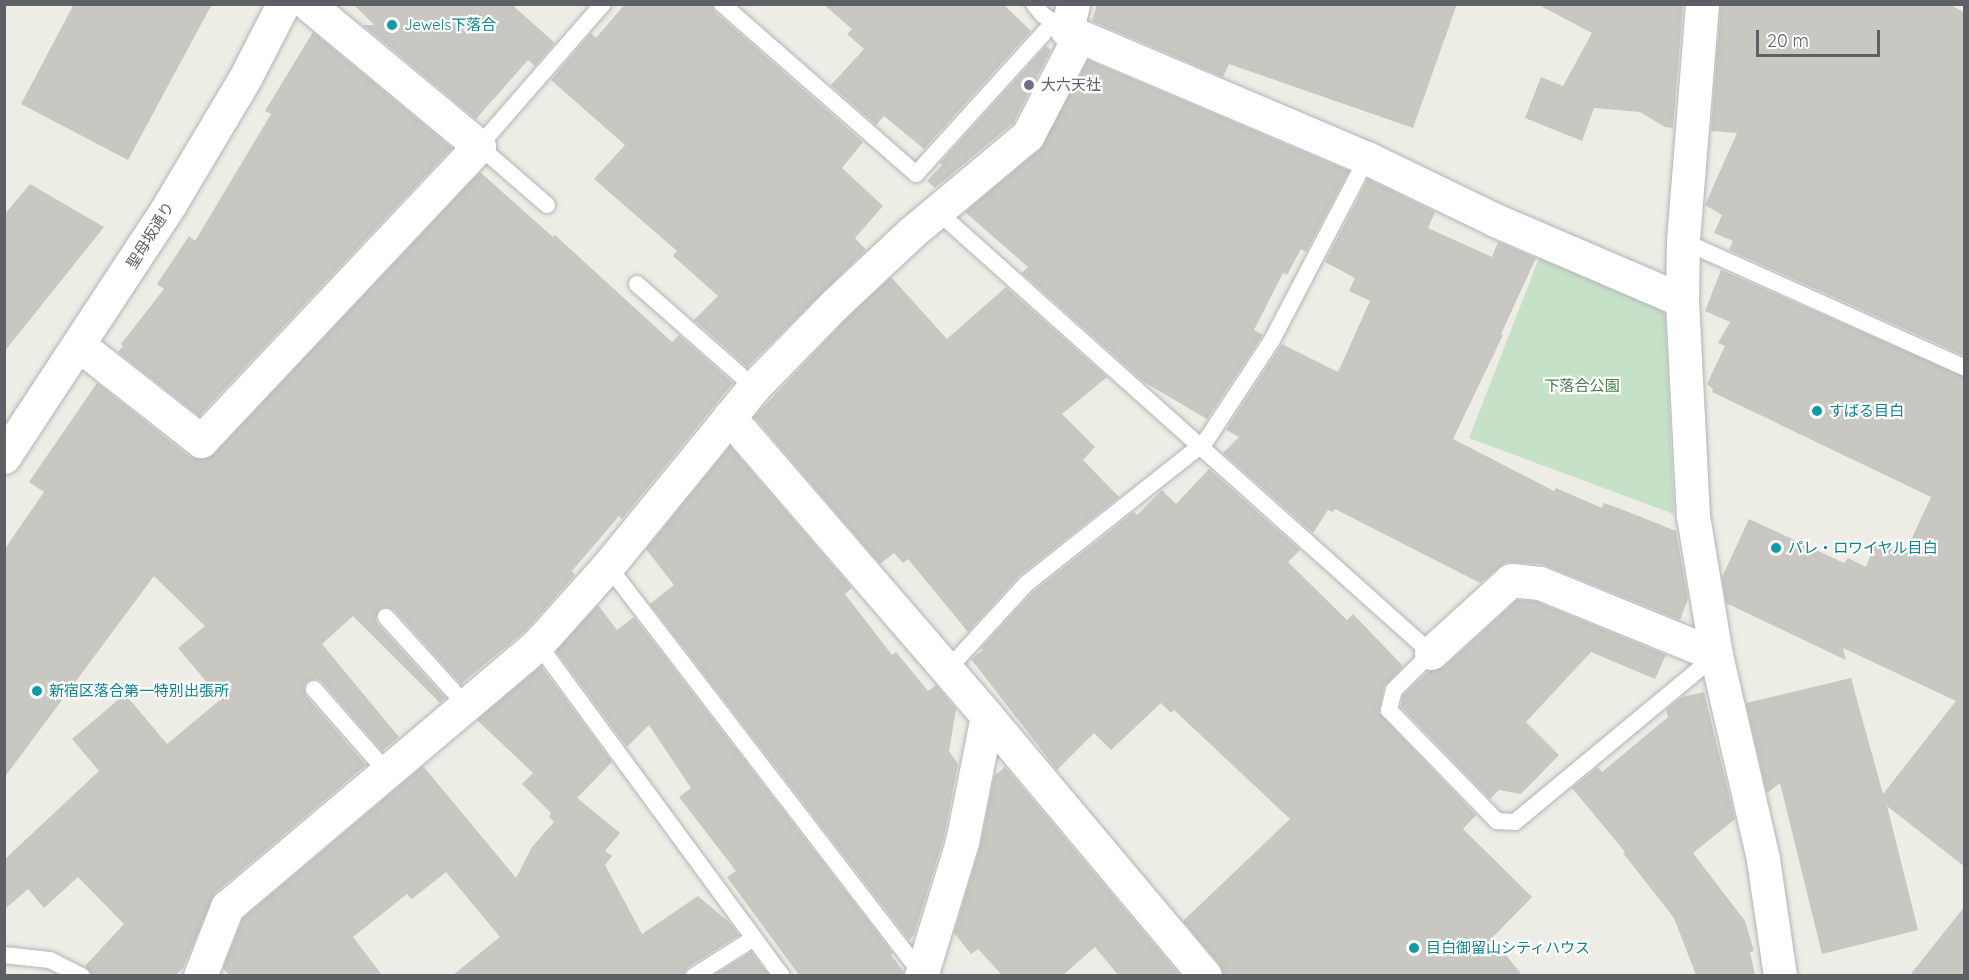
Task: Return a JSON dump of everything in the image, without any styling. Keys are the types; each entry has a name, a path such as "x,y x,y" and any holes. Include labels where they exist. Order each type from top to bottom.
{"street":[{"name":"聖母坂通り","path":"4,457 80,346 181,185 244,80 283,4"},
{"path":"80,346 201,441 479,146 308,4"},
{"path":"1702,4 1683,241 1682,300 1693,516 1716,655 1763,859 1780,975"},
{"path":"200,975 227,908 538,644 608,566 754,387 834,305 937,211 1028,135 1068,23 1366,158 1495,220 1682,300"},
{"path":"729,417 987,716 1205,975"},
{"path":"1431,653 1511,580 1540,583 1716,655"},
{"path":"921,974 962,842 987,716"}],"lane":[{"path":"547,205 479,146 603,4"},
{"path":"722,4 916,174 1068,23 1034,4"},
{"path":"947,670 1026,584 1205,442 1272,340 1366,158"},
{"path":"937,211 1431,653 1394,690 1389,710 1497,821 1515,822 1716,655"},
{"path":"1683,241 1965,367"},
{"path":"637,284 754,387"},
{"path":"608,566 921,974"},
{"path":"386,616 466,705"},
{"path":"538,644 782,975"},
{"path":"314,689 387,772"},
{"path":"694,975 754,938"},
{"path":"4,955 50,960 82,975"}],"green space":[{"name":"下落合公園","path":"1541,253 1665,307 1674,514 1469,438"}],"building":[{"path":"74,4 212,4 128,160 21,104"},
{"path":"353,4 511,4 555,43 535,66 528,60 476,119 363,25 374,25"},
{"path":"625,4 712,4 715,12 863,142 842,168 883,206 855,238 866,250 747,367 694,320 718,296 673,256 677,251 594,179 625,145 551,80 591,33 596,38"},
{"path":"823,4 1003,4 1031,31 924,149 884,116 876,125 831,85 864,49 847,34 852,29"},
{"path":"1097,4 1457,4 1413,128 1229,64 1223,77 1092,21"},
{"path":"1537,4 1683,4 1673,128 1665,127 1640,112 1594,108 1582,141 1525,118 1541,77 1563,86 1592,33"},
{"path":"1721,4 1949,4 1965,13 1965,356 1729,250 1733,241 1714,233 1722,215 1705,205 1737,133 1711,131"},
{"path":"313,32 452,148 199,416 118,352 123,346 121,344 164,289 157,284 189,236 195,241 271,114 265,111"},
{"path":"1046,46 1051,50 1013,123 935,188 927,181 942,165 940,163"},
{"path":"1088,60 1349,171 1306,252 1301,249 1287,275 1283,273 1254,330 1263,335 1207,419 1144,382 1022,273 1028,267 965,212 1040,149"},
{"path":"480,172 553,237 555,235 672,342 679,335 733,383 622,519 619,516 572,571 575,575 525,631 461,684 394,610 384,607 379,610 376,619 378,624 445,698 440,703 353,616 322,644 399,737 382,751 322,682 317,679 308,681 304,686 306,696 366,765 215,893 183,968 176,975 92,975 85,966 124,924 78,877 44,908 28,889 4,910 4,860 99,771 72,739 125,694 167,744 221,699 178,648 205,626 154,576 4,778 4,550 44,492 29,482 97,383 189,456 198,459 214,454"},
{"path":"1368,179 1435,212 1428,228 1492,257 1498,242 1536,258 1501,334 1503,335 1453,439 1554,491 1556,488 1602,508 1604,503 1676,531 1688,599 1680,620 1542,564 1506,562 1480,583 1335,509 1333,512 1328,510 1313,533 1223,453 1239,437 1226,430 1282,344 1338,372 1370,301 1349,291 1355,278 1325,262"},
{"path":"30,184 104,227 4,352 4,215"},
{"path":"1721,270 1965,377 1965,867 1887,806 1918,930 1822,954 1780,783 1767,793 1746,703 1851,678 1883,794 1956,701 1843,648 1846,660 1726,603 1722,577 1749,519 1844,563 1848,558 1866,567 1876,541 1904,555 1931,497 1712,392 1713,389 1707,384 1725,346 1718,343 1730,322 1705,311"},
{"path":"891,277 947,339 1006,287 1107,377 1062,414 1095,447 1083,460 1119,497 1019,576 968,632 908,559 903,563 894,553 880,564 754,417 847,318"},
{"path":"730,446 852,588 845,594 892,655 896,652 928,691 936,685 956,709 949,751 958,764 944,837 914,935 909,940 650,604 674,585 646,549"},
{"path":"1209,469 1300,550 1288,562 1347,620 1353,614 1403,666 1384,687 1379,713 1476,815 1463,829 1532,897 1492,938 1522,975 1223,975 1219,964 1183,921 1290,819 1174,710 1171,713 1161,703 1111,750 1094,733 1057,770 971,659 983,650 981,648 1033,592 1134,512 1137,515 1162,490 1176,504"},
{"path":"1517,600 1535,601 1666,655 1655,679 1591,652 1526,722 1559,755 1521,794 1499,790 1490,799 1401,707 1403,695 1418,681 1429,671 1444,667"},
{"path":"598,605 617,630 634,617 893,953 891,955 903,971 903,975 799,975 727,877 736,871 679,797 691,788 649,725 627,747 556,651"},
{"path":"541,666 612,762 577,798 620,833 605,851 612,856 605,865 642,934 698,896 730,923 739,935 688,967 684,975 453,975 500,937 446,872 412,899 407,894 353,937 382,975 229,975 223,968 243,918 423,766 516,878 532,847 554,822 549,817 551,813 522,784 533,773 477,720"},
{"path":"1704,692 1735,819 1693,853 1745,921 1754,951 1750,952 1755,975 1696,975 1674,918 1623,853 1625,852 1572,788 1598,767 1602,772 1668,717 1666,710 1682,697"},
{"path":"1005,767 1180,975 1118,975 1095,947 1063,975 1002,975 978,949 971,954 954,933 980,847 994,776"},
{"path":"1965,906 1965,975 1910,975"},
{"path":"751,952 769,975 714,975"}],"place":[{"name":"Jewels下落合","path":"392,25"},
{"name":"大六天社","path":"1029,85"},
{"name":"すばる目白","path":"1817,411"},
{"name":"パレ・ロワイヤル目白","path":"1776,548"},
{"name":"新宿区落合第一特別出張所","path":"37,691"},
{"name":"目白御留山シティハウス","path":"1414,948"}]}
